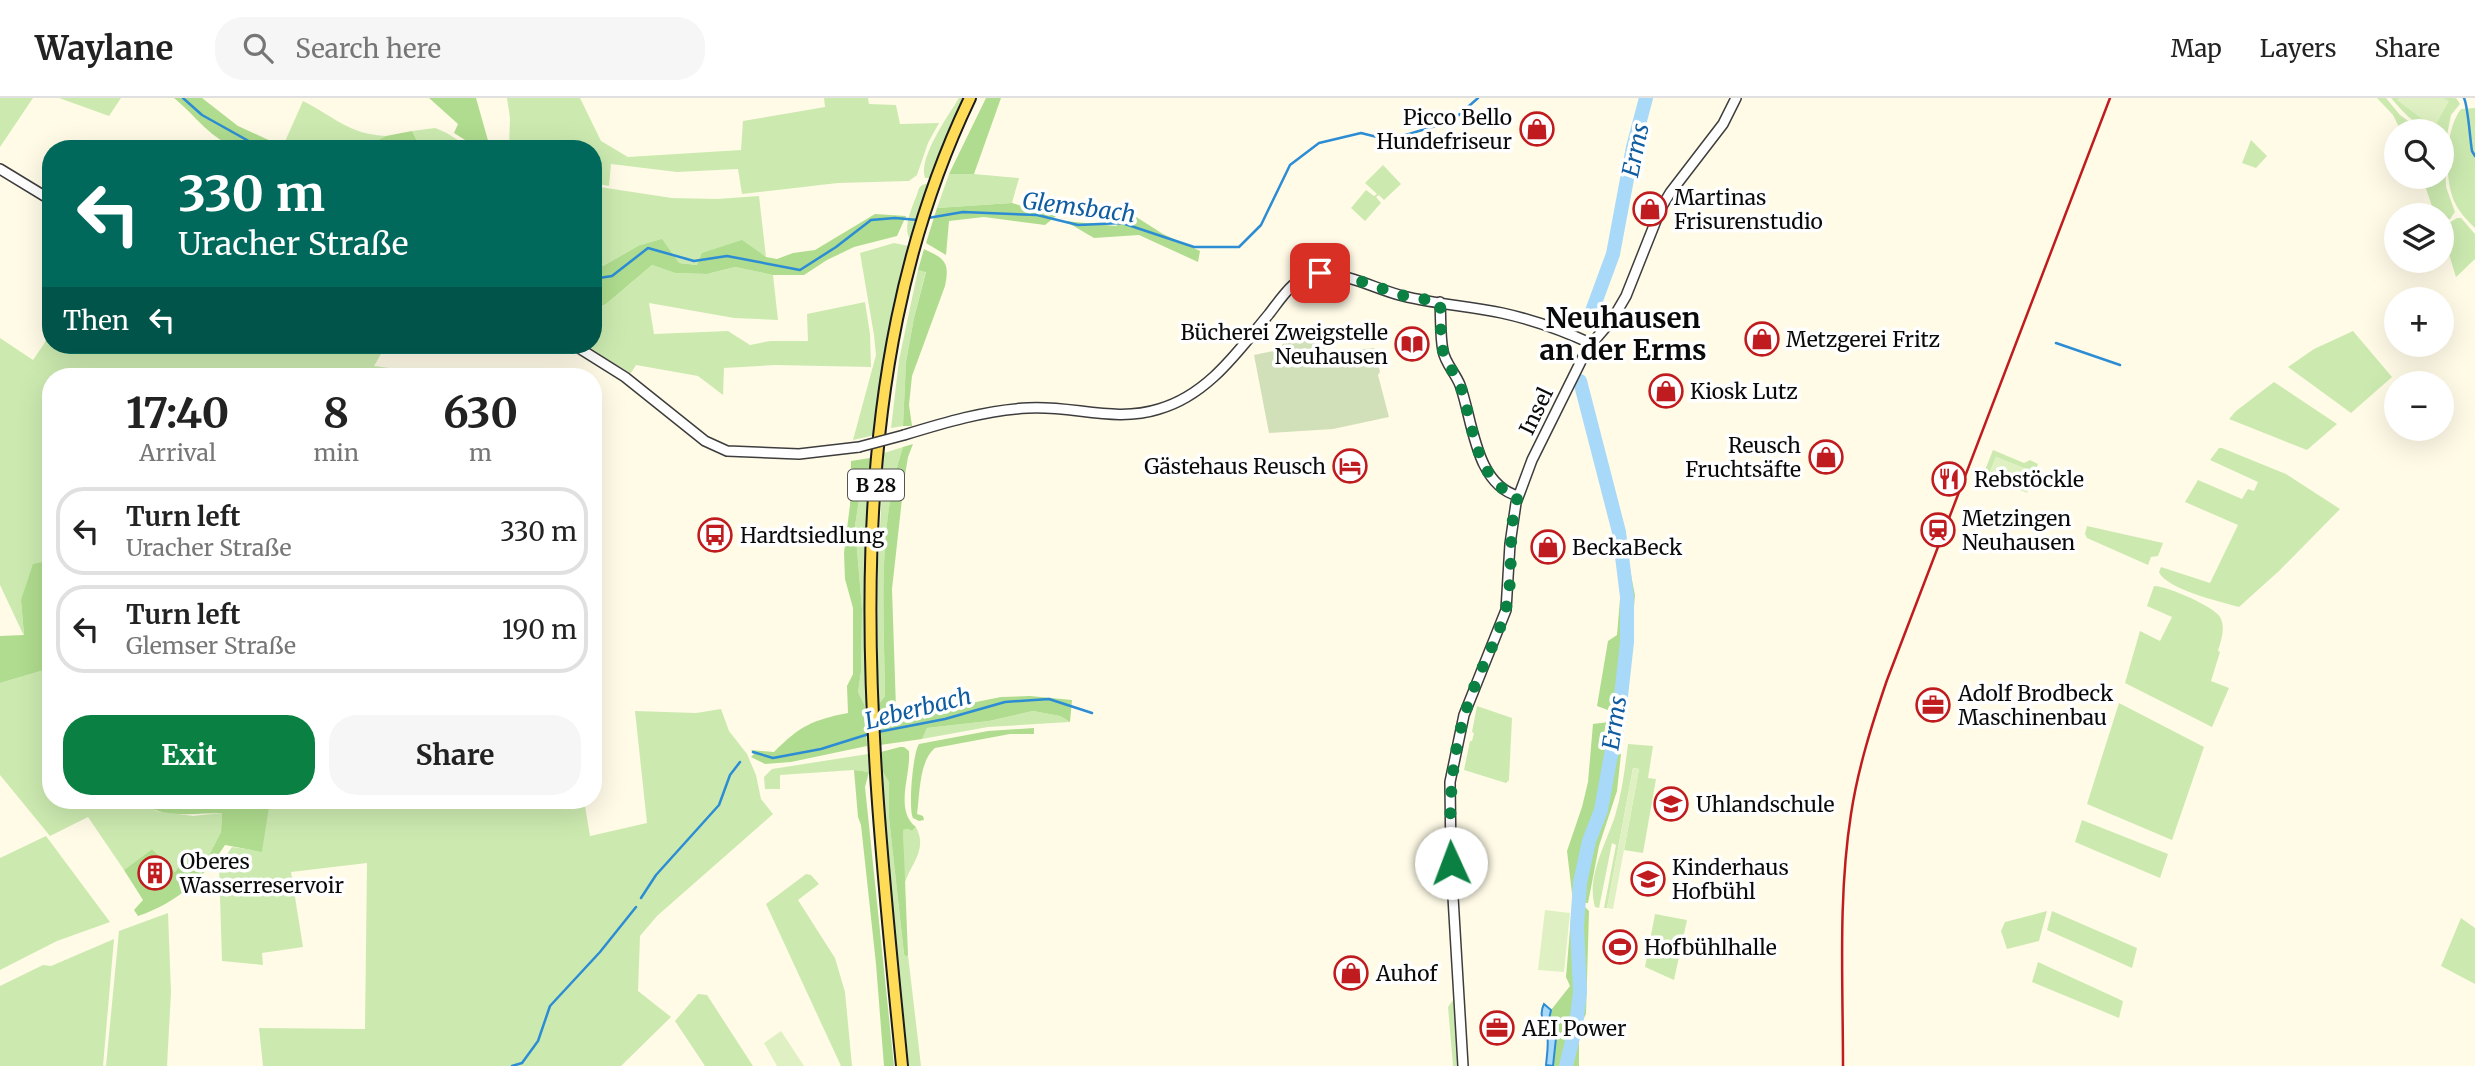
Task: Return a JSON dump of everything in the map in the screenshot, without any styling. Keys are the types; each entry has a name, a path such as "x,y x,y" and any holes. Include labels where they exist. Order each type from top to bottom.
{"main road":[{"name":"B 28","path":"902,1066 885,898 872,705 870,584 876,484 891,358 910,267 929,202 970,98"}],"street":[{"name":"Insel","path":"1463,1066 1450,782 1467,705 1506,610 1511,533 1518,496 1532,460 1579,365 1626,296 1661,208 1723,124 1736,98"},
{"path":"0,169 42,195"},
{"path":"588,354 625,377 705,442 727,451 807,453 859,447 978,416 1028,408 1109,415 1143,414 1185,399 1238,353 1292,285 1310,275 1351,278 1401,295 1541,322 1592,344"},
{"path":"1440,302 1443,354 1460,384 1483,462 1498,485 1510,494 1518,496"}],"green space":[{"path":"0,98 33,98 0,147"},
{"path":"59,98 121,98 109,116"},
{"path":"174,98 202,98 238,126 268,140 222,140"},
{"path":"429,98 476,98 488,140 465,140 454,133 458,124"},
{"path":"507,98 580,98 601,140 509,140"},
{"path":"824,98 868,98 869,104 896,105 900,124 939,123 928,143 917,175 909,181 838,183 742,194 738,169 677,172 611,164 609,186 602,185 602,142 628,157 741,150 743,121 825,107"},
{"path":"959,98 966,98 931,178 925,178 924,170 930,149"},
{"path":"986,98 1001,98 974,174 949,174"},
{"path":"2377,98 2386,98 2406,119 2395,119"},
{"path":"2391,98 2456,98 2460,104 2450,119 2412,119"},
{"path":"2443,98 2449,101 2439,119 2422,119 2397,100"},
{"path":"303,101 351,128 386,136 378,140 286,140"},
{"path":"2475,108 2475,228 2454,201 2451,189 2454,189 2454,124 2461,109"},
{"path":"435,128 458,140 416,140 412,131"},
{"path":"412,131 416,140 378,140 386,136"},
{"path":"2251,140 2267,156 2256,168 2242,163"},
{"path":"1383,165 1401,184 1384,200 1379,195 1376,197 1381,203 1365,221 1351,208 1366,190 1374,196 1377,194 1365,183"},
{"path":"949,174 1019,178 1012,203 937,208"},
{"path":"929,183 911,240 907,229 909,215 919,188"},
{"path":"602,187 672,198 759,196 766,257 742,241 698,265 679,263 638,246 603,266"},
{"path":"2426,189 2447,189 2452,203 2431,203"},
{"path":"1012,203 1056,216 1045,225 984,217 949,221 946,255 926,243 937,208"},
{"path":"1130,213 1163,234 1200,251 1198,262 1139,235 1094,238 1065,221 1116,226"},
{"path":"875,214 906,216 897,236 854,247 804,275 773,275 735,267 707,274 675,273 652,265 602,306 602,266 638,246 662,239 679,263 697,265 702,253 742,240 766,257 777,259 793,253 815,250"},
{"path":"2461,218 2475,234 2475,259 2456,277 2454,270 2454,220"},
{"path":"894,243 909,246 893,316 875,435 853,440 876,355 860,253"},
{"path":"924,249 944,262 947,272 945,286 912,376 909,405 912,426 903,426 906,362 926,272 918,270"},
{"path":"652,265 675,273 707,274 735,267 773,275 778,320 734,318 649,303 654,334 728,331 750,345 770,341 808,341 807,314 865,302 871,367 775,365 724,368 723,395 698,376 636,365 631,373 597,354 602,354 602,306"},
{"path":"918,270 926,271 906,362 903,426 891,428 899,360"},
{"path":"1320,328 1326,353 1374,348 1389,417 1333,429 1269,433 1254,355 1278,350 1292,333"},
{"path":"2353,331 2387,371 2384,371 2384,384 2351,413 2288,367 2314,349"},
{"path":"0,338 33,360 42,347 42,354 381,354 374,366 389,368 42,368 42,564 21,600 24,636 0,585"},
{"path":"2274,382 2337,424 2307,450 2229,419"},
{"path":"913,444 904,481 892,589 896,709 946,708 1001,697 1030,696 1072,700 1070,722 1060,716 1033,711 989,721 927,728 922,739 880,745 878,705 885,696 883,601 889,507 903,447"},
{"path":"903,447 889,508 883,602 885,696 878,705 878,564 884,453"},
{"path":"2219,448 2286,474 2340,509 2239,607 2183,589 2172,584 2159,572 2161,567 2210,583 2238,525 2185,502 2198,480 2242,499 2248,489 2254,491 2258,482 2210,460"},
{"path":"1993,450 2024,463 2030,460 2038,464 2035,473 1996,457 1988,477 1983,475"},
{"path":"875,457 867,564 868,705 865,706 858,692 862,609 855,526 860,493 869,481 870,458"},
{"path":"1996,457 2035,473 2027,493 1988,477"},
{"path":"870,458 869,481 860,493 855,526 862,609 858,692 865,706 867,746 791,762 765,764 751,757 754,754 751,750 774,752 807,725 848,713 847,686 853,674 853,608 845,579 844,553 850,505 851,461"},
{"path":"2087,526 2163,543 2158,556 2151,557 2148,565 2087,538"},
{"path":"42,562 42,671 0,683 0,636 24,635 21,600 33,564"},
{"path":"1630,570 1635,595 1625,715 1621,720 1610,720 1608,710 1597,706 1608,641 1617,635 1622,575"},
{"path":"2154,586 2189,597 2216,613 2222,621 2220,652 2211,681 2229,688 2212,727 2125,683 2140,631 2160,641 2172,617 2147,606"},
{"path":"42,671 42,809 153,809 193,816 222,813 221,832 206,861 183,863 175,872 152,849 124,870 88,817 50,836 0,775 0,683"},
{"path":"2119,703 2204,747 2172,840 2087,804"},
{"path":"1477,706 1512,718 1509,780 1506,783 1464,770 1474,733"},
{"path":"721,709 729,731 747,754 756,775 761,799 773,814 657,916 640,936 638,991 671,1017 621,1066 263,1066 259,1028 365,1029 367,863 291,872 303,947 262,953 263,965 222,961 219,865 232,847 262,851 268,809 586,809 590,836 647,823 635,711 696,713"},
{"path":"1033,711 1060,716 1070,722 988,727 922,739 927,728 989,721"},
{"path":"1621,723 1624,726 1617,791 1599,846 1588,903 1573,902 1567,851 1588,782 1593,724"},
{"path":"1034,728 1034,734 1010,734 935,748 926,761 921,778 917,814 923,816 924,820 913,818 912,780 919,744 988,731"},
{"path":"1628,744 1653,746 1648,778 1656,779 1643,853 1624,850 1639,769 1633,768 1607,908 1604,908 1616,845 1612,843 1599,908 1595,907 1593,896 1595,872 1617,807"},
{"path":"900,747 909,751 905,802 909,820 916,827 912,831 903,830 906,957 889,818 889,782 882,771 881,752"},
{"path":"868,754 869,772 854,770 780,775 780,789 765,789 764,777 772,769"},
{"path":"1633,768 1639,769 1613,909 1607,908"},
{"path":"854,770 869,772 865,787 894,1066 884,1066 876,964"},
{"path":"882,771 889,782 889,818 904,954 906,957 908,955 921,1066 909,1066 888,867"},
{"path":"154,809 269,809 262,852 225,845 208,869 177,897 138,916 134,910 143,900 124,870 152,849 175,872 182,863 206,861 221,832 222,813 167,813"},
{"path":"2082,820 2168,854 2160,878 2075,842"},
{"path":"916,827 919,850 904,885 903,830 912,831"},
{"path":"46,836 110,922 57,941 0,970 0,858"},
{"path":"806,874 811,875 819,884 798,900 835,958 845,992 852,1066 841,1066 766,904"},
{"path":"1572,905 1585,907 1589,911 1586,1014 1579,1028 1579,1066 1553,1066 1556,1038 1549,1019 1551,1010 1570,986 1566,977"},
{"path":"1545,910 1570,913 1564,972 1538,970"},
{"path":"2047,911 2039,941 2007,949 2001,931 2005,922"},
{"path":"2052,911 2137,948 2132,968 2047,930"},
{"path":"168,913 171,992 167,1066 106,1066 119,931"},
{"path":"1655,914 1687,920 1674,980 1645,967"},
{"path":"2461,918 2475,928 2475,984 2441,966"},
{"path":"114,939 103,1066 0,1066 0,986 43,965 51,966"},
{"path":"2038,962 2123,1001 2119,1018 2032,982"},
{"path":"698,994 707,995 753,1066 705,1066 675,1021"},
{"path":"1453,1000 1458,1066 1453,1066 1448,1007"},
{"path":"781,1031 804,1066 777,1066 764,1043"}],"water":[{"path":"1544,1004 1551,1010 1549,1019 1556,1038 1553,1066 1546,1065 1548,1037 1542,1019"}],"waterway":[{"name":"Glemsbach","path":"183,98 202,115 247,140"},
{"name":"Glemsbach","path":"928,218 963,212 1037,215 1078,225 1122,223 1194,247 1239,247 1261,225 1290,165 1319,143 1361,133 1389,140 1452,121 1478,98"},
{"name":"Erms","path":"1588,322 1613,254 1633,147 1646,98"},
{"path":"2464,98 2475,156"},
{"name":"Glemsbach","path":"602,278 612,276 648,248 694,261 727,256 800,270 871,220 918,220"},
{"path":"2056,343 2120,365"},
{"name":"Erms","path":"1566,1066 1576,1025 1580,992 1577,926 1580,883 1589,841 1601,810 1620,705 1627,642 1627,597 1619,532 1580,381"},
{"name":"Leberbach","path":"878,732 945,719 1005,702 1049,699 1092,713"},
{"name":"Leberbach","path":"753,752 773,758 821,749 872,733"},
{"name":"Leberbach","path":"641,898 656,875 719,805 730,775 740,762"},
{"name":"Leberbach","path":"512,1066 522,1063 538,1041 550,1006 600,952 636,907"}],"railway":[{"path":"1843,1066 1844,877 1851,814 1866,746 1887,680 2110,98"}],"place":[{"name":"Picco Bello Hundefriseur","path":"1537,129"},
{"name":"Martinas Frisurenstudio","path":"1650,209"},
{"name":"Metzgerei Fritz","path":"1762,339"},
{"name":"Bücherei Zweigstelle Neuhausen","path":"1412,344"},
{"name":"Kiosk Lutz","path":"1666,391"},
{"name":"Reusch Fruchtsäfte","path":"1826,457"},
{"name":"Gästehaus Reusch","path":"1350,466"},
{"name":"Rebstöckle","path":"1949,479"},
{"name":"Metzingen Neuhausen","path":"1938,530"},
{"name":"Hardtsiedlung","path":"715,535"},
{"name":"BeckaBeck","path":"1548,547"},
{"name":"Adolf Brodbeck Maschinenbau","path":"1933,705"},
{"name":"Uhlandschule","path":"1671,804"},
{"name":"Oberes Wasserreservoir","path":"155,873"},
{"name":"Kinderhaus Hofbühl","path":"1648,879"},
{"name":"Hofbühlhalle","path":"1620,947"},
{"name":"Auhof","path":"1351,973"},
{"name":"AEI Power","path":"1497,1028"}],"district":[{"name":"Neuhausen an der Erms","path":"1623,334"}],"route":[{"path":"1320,273 1351,278 1420,300 1440,302 1443,354 1460,384 1483,462 1498,485 1510,494 1518,496 1512,522 1506,610 1464,715 1452,771 1449,813 1451,863"}]}
